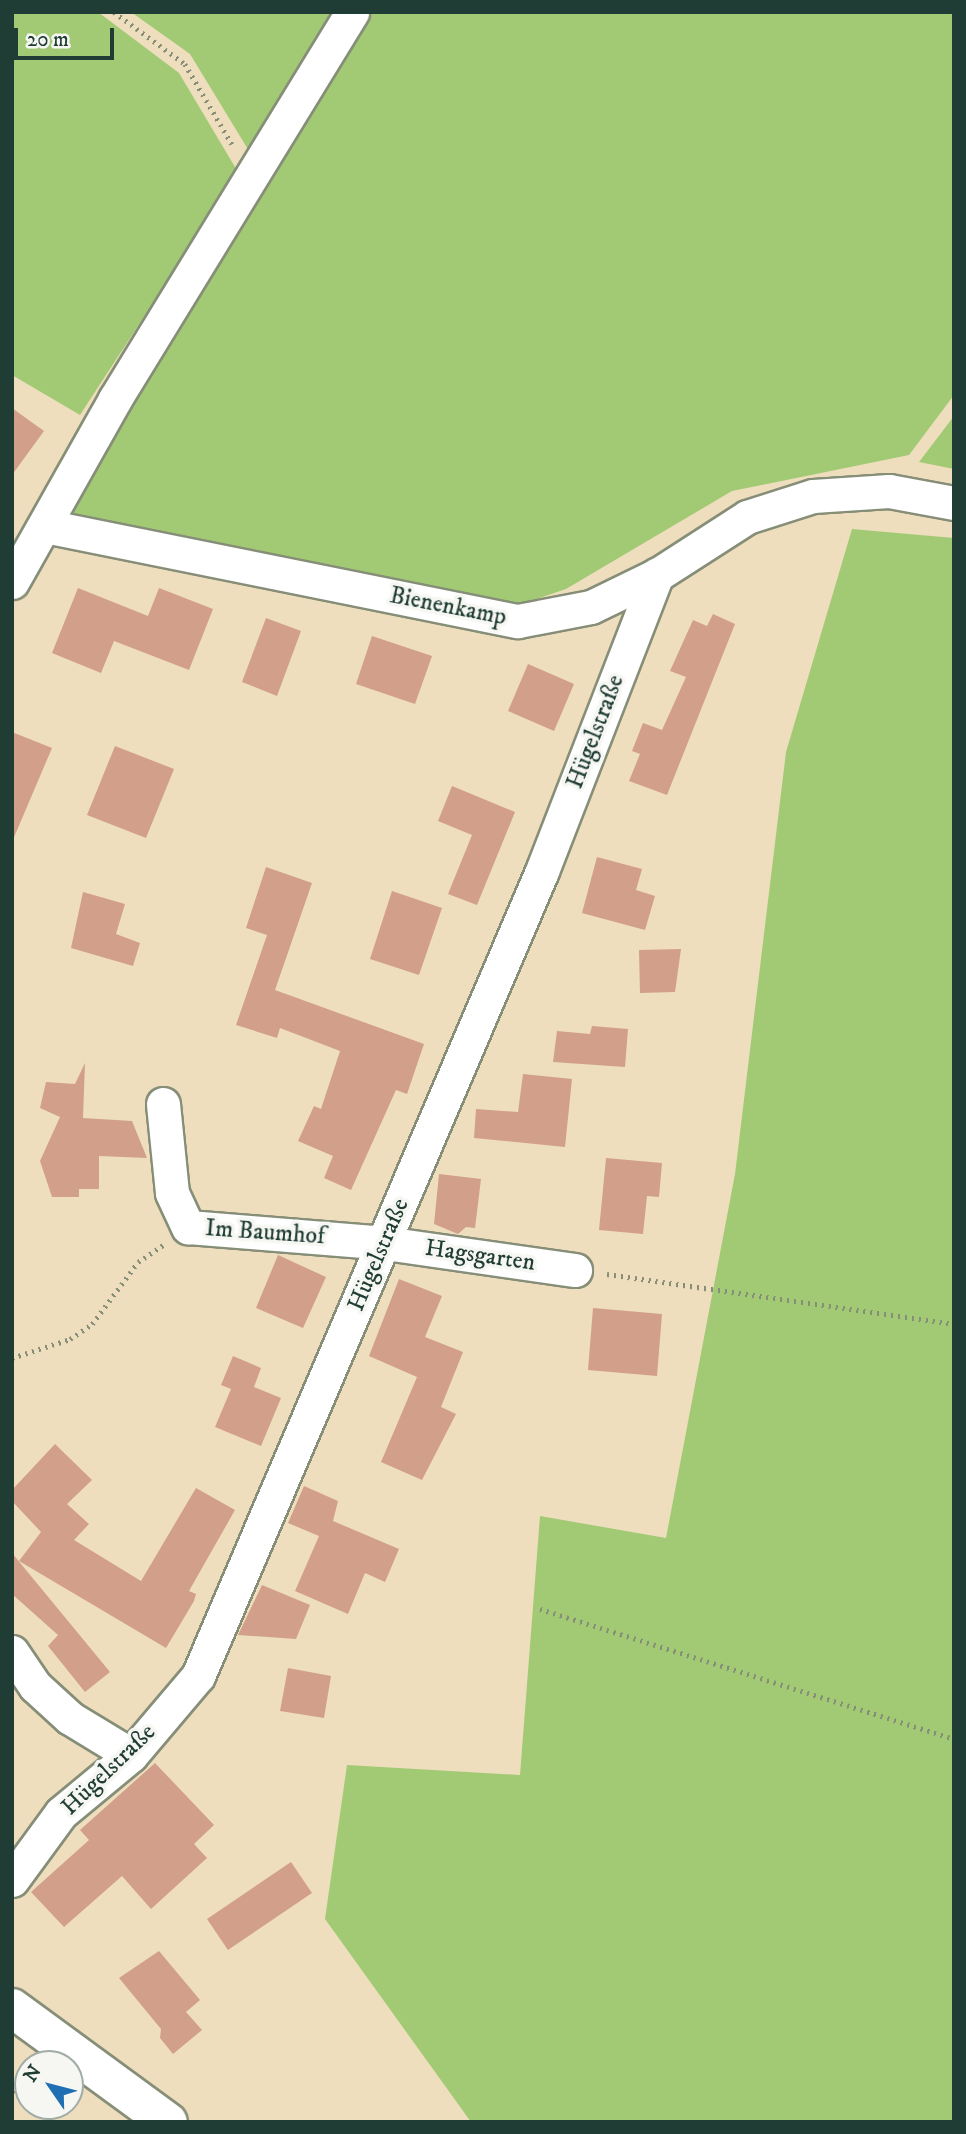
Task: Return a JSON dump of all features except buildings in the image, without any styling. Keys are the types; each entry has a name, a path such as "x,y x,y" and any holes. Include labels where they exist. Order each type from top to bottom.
{"main road":[{"path":"12,2008 168,2122"}],"street":[{"path":"12,582 122,387 352,12"},
{"name":"Bienenkamp","path":"45,526 518,621 591,607 657,575 747,517 813,496 889,491 954,503"},
{"name":"Hügelstraße","path":"12,1880 61,1813 131,1755 198,1676 386,1243 542,871 657,575"},
{"name":"Im Baumhof","path":"163,1104 172,1193 188,1227 386,1243"},
{"name":"Hagsgarten","path":"386,1243 575,1269"},
{"path":"12,1652 35,1686 69,1718 131,1755"}],"path":[{"path":"114,12 185,64 250,179"},
{"path":"12,1358 70,1339 92,1324 138,1262 188,1227"},
{"path":"575,1269 954,1324"},
{"path":"540,1609 954,1739"}],"green space":[{"path":"12,12 98,12 179,73 238,172 80,415 12,375"},
{"path":"131,12 331,12 249,151 190,54"},
{"path":"369,12 954,12 954,395 909,455 732,491 566,589 516,606 53,520"},
{"path":"954,416 954,469 919,462"},
{"path":"852,529 954,538 954,2122 471,2122 325,1919 347,1765 520,1775 540,1516 666,1538 735,1174 786,752"}]}
